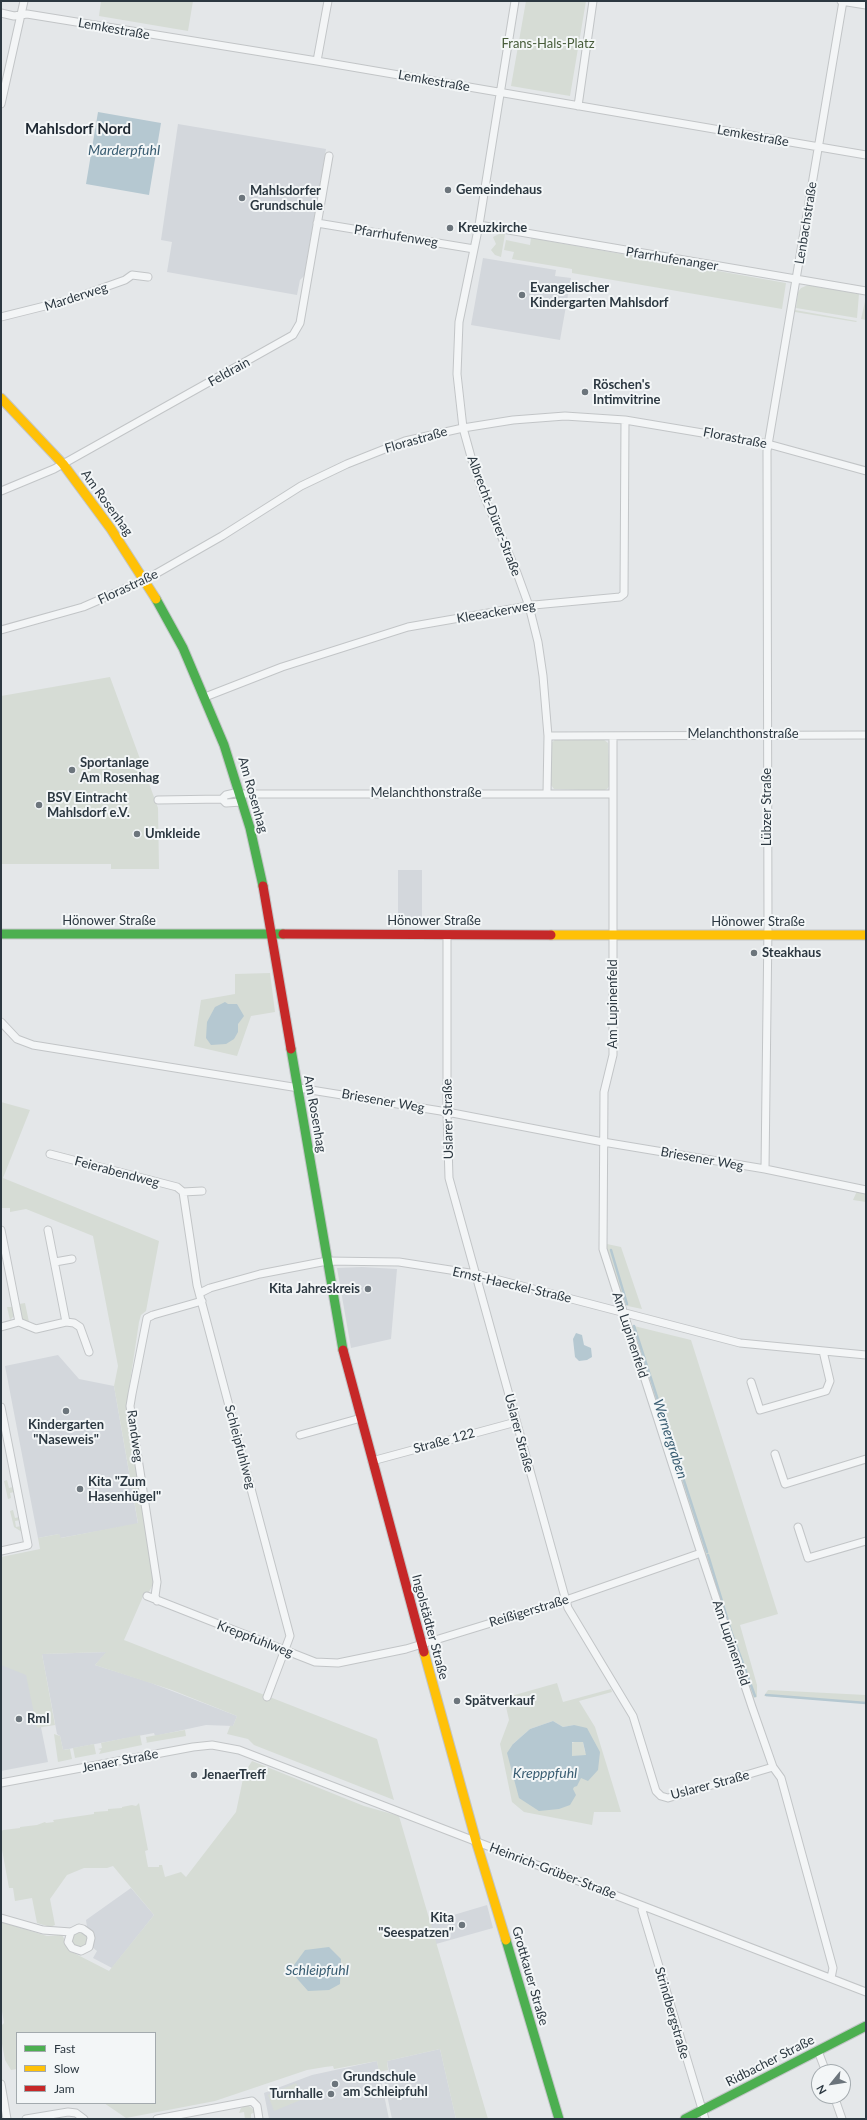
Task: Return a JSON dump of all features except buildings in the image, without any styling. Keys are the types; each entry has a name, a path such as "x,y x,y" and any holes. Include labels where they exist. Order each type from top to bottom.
{"street":[{"path":"1,104 24,1"},
{"path":"317,61 328,1"},
{"name":"Albrecht-Dürer-Straße","path":"515,1 479,225 459,322 457,374 463,428 485,498 529,606 541,660 548,736 547,793"},
{"path":"578,106 593,1"},
{"path":"842,1 866,5"},
{"name":"Lenbachstraße","path":"768,444 797,279 842,1"},
{"name":"Lemkestraße","path":"1,13 14,16 27,14 317,61 866,155"},
{"name":"Feldrain","path":"1,491 39,477 293,335 300,323 329,156"},
{"name":"Pfarrhufenweg","path":"317,223 474,249"},
{"name":"Pfarrhufenanger","path":"479,225 866,291"},
{"name":"Marderweg","path":"1,317 69,300 125,280 132,275 148,277"},
{"name":"Am Rosenhag","path":"1,398 63,464 111,529 145,580 183,648 224,745 241,796 261,876 327,1261"},
{"name":"Florastraße","path":"1,630 83,608 145,580 175,564 301,486 324,474 405,441 463,428 513,420 564,416 625,420 768,444 866,471"},
{"name":"Kleeackerweg","path":"205,698 282,667 408,627 529,606 620,597 624,594 625,420"},
{"name":"Lübzer Straße","path":"765,1169 768,935 768,444"},
{"name":"Melanchthonstraße","path":"548,736 767,734 866,735"},
{"name":"Am Lupinenfeld","path":"613,736 613,1055 604,1092 603,1249 701,1553 773,1767 781,1778 833,1968 831,1978"},
{"name":"Melanchthonstraße","path":"158,800 222,799 226,795 613,794"},
{"name":"Hönower Straße","path":"1,934 866,935"},
{"name":"Uslarer Straße","path":"447,934 446,1112 449,1178 566,1600 589,1645 633,1716 656,1792 661,1796 668,1798 773,1767"},
{"name":"Briesener Weg","path":"1,1022 17,1039 33,1046 446,1112 603,1142 765,1169 866,1190"},
{"name":"Feierabendweg","path":"50,1154 177,1188 183,1192"},
{"path":"183,1192 202,1191"},
{"name":"Schleipfuhlweg","path":"183,1192 190,1251 200,1293 290,1636 267,1697"},
{"path":"1,1230 19,1322"},
{"path":"48,1230 66,1322"},
{"path":"55,1262 72,1259"},
{"name":"Ernst-Haeckel-Straße","path":"200,1293 210,1288 260,1274 327,1261 399,1262 476,1274 740,1343 866,1355"},
{"name":"Ingolstädter Straße","path":"327,1261 345,1362 476,1841"},
{"name":"Randweg","path":"157,1601 154,1596 157,1582 130,1406 147,1318 202,1301"},
{"path":"1,1327 19,1322 36,1328 66,1322 74,1323 80,1328 88,1352"},
{"path":"751,1382 760,1410 826,1391 830,1381 823,1351"},
{"path":"1,1407 28,1546 1,1551"},
{"path":"300,1435 361,1418"},
{"name":"Straße 122","path":"372,1461 516,1422"},
{"path":"775,1454 785,1484 866,1459"},
{"path":"798,1526 808,1558 866,1541"},
{"name":"Reißigerstraße","path":"355,1660 406,1649 421,1643 566,1600 701,1553"},
{"path":"147,1596 157,1601"},
{"name":"Kreppfuhlweg","path":"157,1601 315,1662 338,1663 355,1660"},
{"name":"Jenaer Straße","path":"1,1783 193,1747 212,1745 239,1750"},
{"name":"Heinrich-Grüber-Straße","path":"239,1750 866,1992"},
{"name":"Grottkauer Straße","path":"476,1841 559,2119"},
{"name":"Strindbergstraße","path":"643,1906 642,1910 694,2089 704,2115"},
{"path":"1,1918 42,1930 71,1932"},
{"name":"Ridbacher Straße","path":"685,2119 704,2115 818,2051 866,2026"},
{"path":"818,2051 823,2064"},
{"path":"1,2084 7,2119"},
{"path":"157,2119 252,2101 257,2106 259,2119"},
{"path":"837,2104 842,2119"},
{"path":"26,2119 68,2112 76,2113 84,2119"}],"shaded area":[{"name":"Mahlsdorfer Grundschule","path":"178,124 326,149 304,276 300,280 297,295 167,272 172,242 161,240"},
{"name":"Evangelischer Kindergarten Mahlsdorf","path":"483,258 556,270 555,276 571,278 560,340 471,325"},
{"path":"398,870 422,870 422,923 398,922"},
{"name":"Kita Jahreskreis","path":"362,1267 397,1269 391,1339 351,1348 337,1268"},
{"path":"58,1355 79,1379 114,1386 138,1524 60,1538 59,1534 38,1538 5,1366"},
{"path":"1,1652 28,1663 48,1762 1,1771"},
{"path":"107,1652 95,1665 146,1681 237,1716 233,1726 206,1725 155,1736 154,1733 63,1750 60,1736 57,1734 42,1654"},
{"path":"131,1888 154,1915 112,1968 93,1958 97,1951 92,1947 94,1937 87,1927 86,1920"},
{"name":"Kita \"Seespatzen\"","path":"487,1905 493,1928 436,1944 430,1922"},
{"path":"440,2049 456,2119 392,2119 384,2080 389,2072 387,2061"},
{"name":"Grundschule am Schleipfuhl","path":"377,2061 389,2119 269,2119 264,2093 312,2075"}],"green space":[{"path":"101,1 193,1 188,31 99,16"},
{"name":"Frans-Hals-Platz","path":"526,1 586,1 570,96 511,86"},
{"path":"499,234 505,234 501,257 495,255 491,250 496,244 493,237"},
{"path":"531,238 786,283 782,309 572,273 572,269 512,259 514,252 504,250 506,240 530,245"},
{"path":"808,285 859,294 857,318 796,308 798,292 801,288"},
{"path":"866,297 866,320 861,319"},
{"path":"795,310 857,321 795,312"},
{"name":"Sportanlage Am Rosenhag","path":"110,677 158,808 159,869 111,869 111,864 1,864 1,696"},
{"path":"556,739 603,739 608,743 610,785 607,789 603,791 554,789 551,785 550,744"},
{"path":"270,973 275,1012 251,1016 237,1056 194,1046 201,1000 235,994 235,974"},
{"path":"1,1102 30,1110 3,1178 159,1241 146,1311 141,1315 139,1322 127,1402 154,1582 149,1592 145,1592 124,1640 377,1739 394,1800 254,1745 248,1739 227,1734 230,1726 233,1726 237,1716 172,1690 95,1665 106,1652 42,1654 55,1725 37,1728 26,1675 1,1665 1,1557 40,1549 38,1538 59,1534 61,1538 138,1523 114,1386 118,1366 93,1236 26,1209 10,1212 10,1208 1,1208"},
{"path":"857,1191 866,1193 866,1202 853,1200"},
{"path":"607,1244 621,1247 642,1309 623,1305 604,1246"},
{"path":"25,1303 29,1322 22,1319 19,1304"},
{"path":"7,1307 14,1307 15,1315 10,1320"},
{"path":"630,1325 691,1340 778,1614 740,1625 757,1685 757,1697 753,1698 728,1629"},
{"path":"7,1480 9,1488 13,1487 14,1492 10,1493 11,1498 8,1499 4,1481"},
{"path":"13,1510 15,1518 19,1517 20,1520 15,1521 16,1527 21,1526 22,1532 14,1527 10,1511"},
{"path":"557,1683 563,1702 611,1689 612,1692 579,1701 595,1727 621,1812 594,1812 592,1825 524,1812 512,1802 500,1744 509,1720 504,1698","holes":["553,1721 563,1727 574,1725 597,1755 585,1752 583,1742 578,1741 571,1743 572,1747 567,1761 513,1744 530,1729"]},
{"path":"768,1690 866,1695 866,1703 764,1696"},
{"path":"185,1730 186,1736 147,1743 146,1737"},
{"path":"54,1734 60,1736 63,1750 70,1749 72,1759 58,1762"},
{"path":"140,1735 142,1745 99,1754 101,1750 98,1749 102,1748 101,1743"},
{"path":"94,1744 96,1754 75,1758 73,1748"},
{"path":"252,1761 364,1806 399,1816 488,2119 456,2119 440,2049 387,2061 388,2070 379,2072 377,2061 334,2069 333,2066 307,2070 215,2101 126,2118 105,2104 156,2104 156,2032 16,2032 16,2069 11,2070 5,2060 1,2038 1,2026 4,2023 1,2005 1,1922 47,1936 62,1935 72,1952 109,1971 154,1915 113,1866 107,1868 84,1868 67,1875 50,1899 55,1925 50,1927 37,1923 32,1898 15,1901 13,1888 9,1888 1,1844 1,1832 3,1830 37,1825 45,1822 54,1822 53,1820 94,1814 94,1812 108,1811 108,1809 122,1808 132,1805 136,1806 139,1803 148,1850 145,1851 148,1867 159,1867 159,1865 162,1865 165,1877 181,1872 186,1877 236,1812 244,1774"},
{"path":"80,1932 87,1937 88,1940 83,1947 80,1948 73,1943 72,1940 77,1933"},
{"path":"296,2083 303,2099 274,2111 268,2095"},
{"path":"247,2105 255,2112 251,2114 251,2119 245,2119 244,2112 239,2113 241,2108"}],"water":[{"name":"Marderpfuhl","path":"98,112 161,123 149,195 86,184"},
{"path":"225,1002 228,1004 237,1004 244,1016 238,1024 238,1032 234,1039 226,1044 211,1045 206,1038 207,1022 215,1007"},
{"path":"576,1333 582,1335 584,1345 591,1348 592,1357 587,1360 579,1361 575,1357 573,1339"},
{"name":"Krepppfuhl","path":"553,1721 563,1727 574,1725 587,1728 600,1752 598,1770 588,1781 581,1778 577,1786 573,1789 576,1795 570,1805 559,1809 539,1811 519,1798 507,1753 513,1744 530,1729","holes":["572,1742 583,1742 586,1755 572,1756"]},
{"name":"Schleipfuhl","path":"329,1947 341,1959 340,1984 329,1990 308,1991 293,1974 294,1965 305,1950"}],"waterway":[{"name":"Wernergraben","path":"611,1250 627,1304"},
{"name":"Wernergraben","path":"634,1326 707,1552"},
{"name":"Wernergraben","path":"708,1555 732,1634 755,1696"},
{"name":"Wernergraben","path":"766,1695 866,1703"}],"traffic: fast":[{"path":"156,599 183,648 224,745 250,828 263,886"},
{"path":"1,934 283,934"},
{"path":"291,1049 343,1350"},
{"path":"506,1940 559,2119"},
{"path":"685,2119 866,2026"}],"traffic: slow":[{"path":"1,398 63,464 111,529 156,599"},
{"path":"551,935 866,935"},
{"path":"424,1652 476,1841 506,1940"}],"traffic: jam":[{"path":"263,886 291,1049"},
{"path":"283,934 551,935"},
{"path":"343,1350 424,1652"}],"place":[{"name":"Gemeindehaus","path":"448,190"},
{"name":"Mahlsdorfer Grundschule","path":"242,198"},
{"name":"Kreuzkirche","path":"450,228"},
{"name":"Evangelischer Kindergarten Mahlsdorf","path":"522,295"},
{"name":"Röschen's Intimvitrine","path":"585,392"},
{"name":"Sportanlage Am Rosenhag","path":"72,770"},
{"name":"BSV Eintracht Mahlsdorf e.V.","path":"39,805"},
{"name":"Umkleide","path":"137,834"},
{"name":"Steakhaus","path":"754,953"},
{"name":"Kita Jahreskreis","path":"368,1289"},
{"name":"Kindergarten \"Naseweis\"","path":"66,1411"},
{"name":"Kita \"Zum Hasenhügel\"","path":"80,1489"},
{"name":"Spätverkauf","path":"457,1701"},
{"name":"Rml","path":"19,1719"},
{"name":"JenaerTreff","path":"194,1775"},
{"name":"Kita \"Seespatzen\"","path":"462,1925"},
{"name":"Grundschule am Schleipfuhl","path":"335,2084"},
{"name":"Turnhalle","path":"331,2094"}],"district":[{"name":"Mahlsdorf Nord","path":"78,129"}]}
